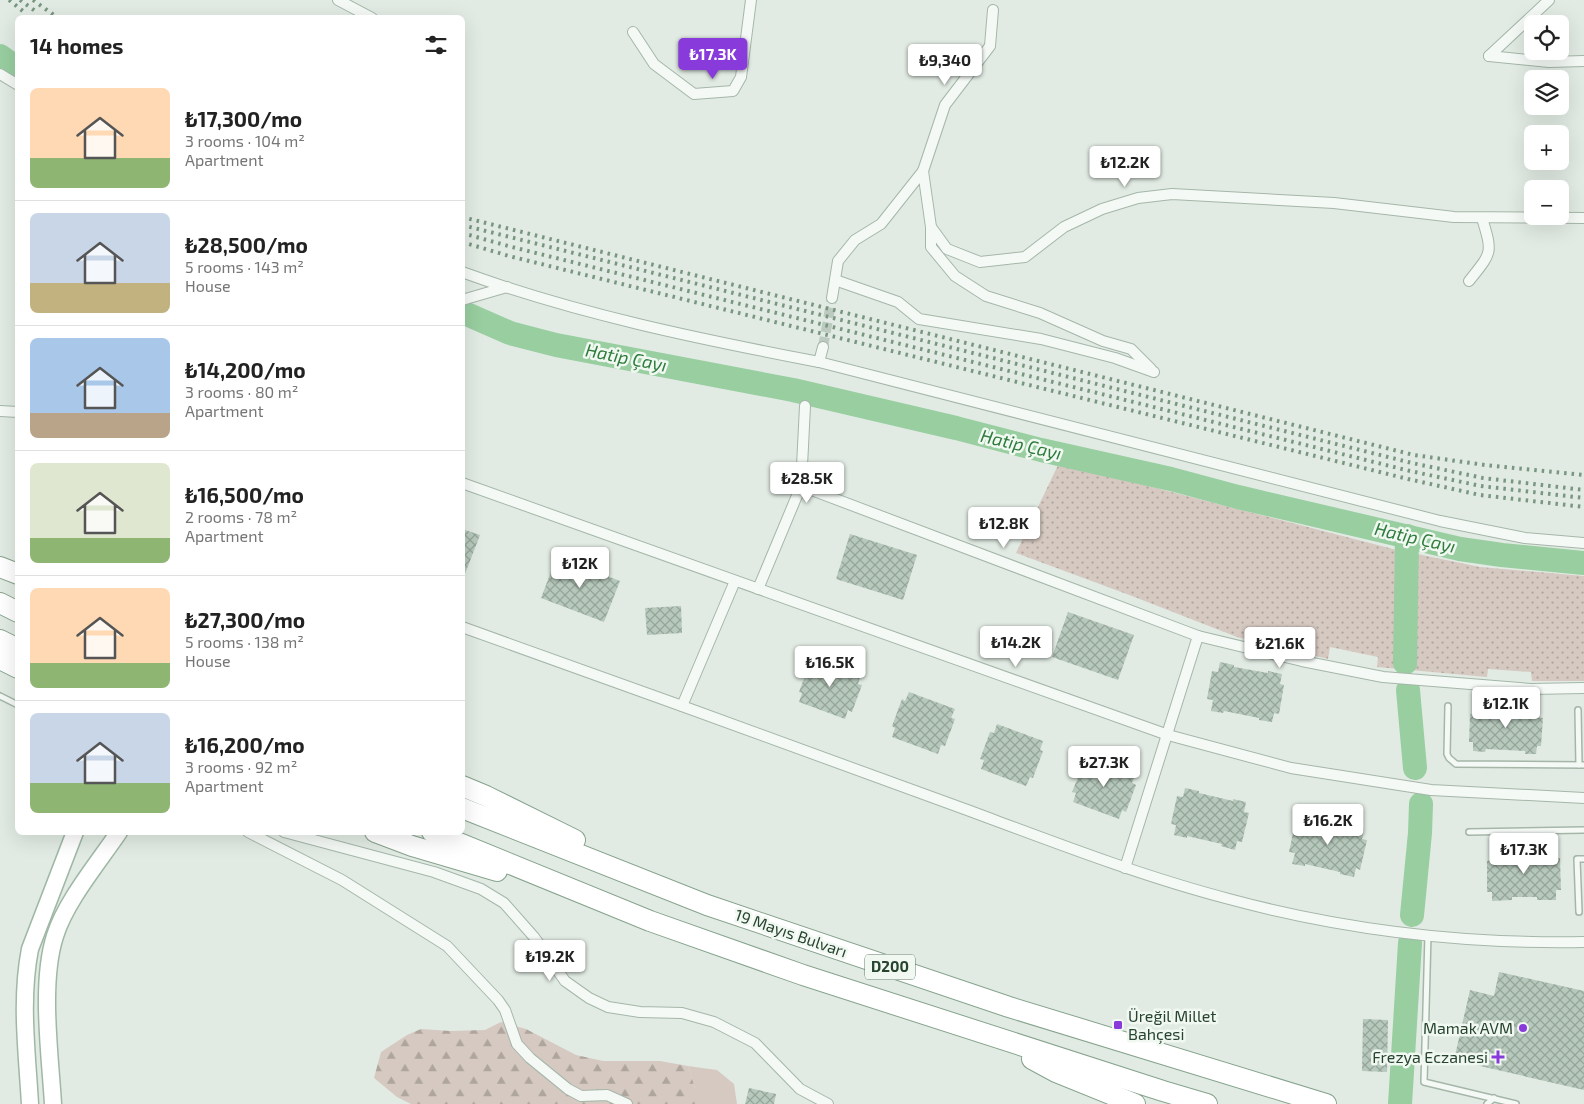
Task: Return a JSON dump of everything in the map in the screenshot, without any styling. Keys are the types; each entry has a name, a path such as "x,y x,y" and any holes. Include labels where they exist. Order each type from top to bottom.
{"highway":[{"path":"0,567 15,573"},
{"path":"0,603 15,610"},
{"path":"0,640 15,647"},
{"path":"0,659 15,666"},
{"path":"465,787 495,800 707,905"},
{"name":"19 Mayıs Bulvarı","path":"465,809 707,905 1008,1006 1326,1104"},
{"path":"383,835 412,846 508,874 650,921"},
{"name":"D200","path":"439,835 650,921 803,975 1162,1092 1207,1104"},
{"path":"989,1035 1056,1072 1134,1104"}],"main road":[{"path":"30,1104 24,1014 26,969 30,949 74,835"},
{"path":"53,1104 47,983 49,960 55,935 67,910 117,835"}],"street":[{"path":"338,0 366,15"},
{"path":"633,32 654,64 694,94 733,90 741,77 751,0"},
{"path":"1549,0 1489,56 1548,62 1584,61"},
{"path":"832,298 838,261 855,240 880,224 924,171 945,105 990,46 993,10"},
{"path":"0,74 15,83"},
{"path":"835,280 898,302 919,319 1042,339 1115,358 1154,372 1131,349 1103,341 1040,313 986,296 955,276 931,247 931,227 924,171"},
{"path":"931,227 947,249 980,262 1025,256 1064,227 1102,209 1138,198 1172,194 1334,203 1454,217 1584,218"},
{"path":"1469,281 1489,256 1489,242 1482,218"},
{"path":"465,273 587,310 733,345 819,362 1440,521 1525,538 1584,543"},
{"path":"465,299 508,287"},
{"path":"819,362 823,347"},
{"path":"758,589 801,486 805,406"},
{"path":"0,411 15,412"},
{"path":"465,484 1168,735 1291,768 1430,790 1584,798"},
{"path":"801,486 1198,636 1302,661 1383,677 1531,689 1584,688"},
{"path":"682,706 735,581"},
{"path":"465,628 1125,868 1229,900 1328,921 1428,935 1540,943 1584,942"},
{"path":"1125,868 1198,636"},
{"path":"254,835 342,880 447,946 498,1000 505,1010 517,1044 530,1058 568,1089 581,1096 607,1095 627,1104"},
{"path":"295,835 434,872 481,889 504,903 534,937 565,981 589,998 608,1007 640,1012 682,1013 714,1022 756,1042 800,1089 828,1104"}],"lane":[{"path":"1,698 15,704"},
{"path":"1448,706 1447,754 1456,764 1581,765 1578,710"},
{"path":"1469,832 1584,830"},
{"path":"1579,912 1577,859 1584,859"},
{"path":"1428,935 1424,1082 1516,1104"},
{"path":"1487,1104 1494,1098"}],"green space":[{"path":"1059,463 1393,549 1480,567 1584,576 1584,681 1532,681 1531,672 1488,669 1487,677 1377,667 1378,657 1330,647 1328,659 1237,637 1016,553"},
{"path":"501,1022 526,1029 576,1055 603,1061 660,1061 688,1066 695,1088 695,1104 411,1104 397,1097 374,1078 381,1052 407,1035 421,1029 450,1031 485,1030"},
{"path":"688,1066 717,1070 734,1084 737,1104 695,1104 695,1088"}],"building":[{"path":"465,530 480,535 465,574"},
{"path":"850,534 917,555 903,600 836,579"},
{"path":"557,556 620,581 604,622 541,598"},
{"path":"681,606 682,633 647,635 645,608"},
{"path":"1068,612 1134,635 1118,680 1052,657"},
{"path":"815,657 861,674 858,684 862,685 852,712 848,710 845,719 799,702 802,693 799,692 809,665 812,666"},
{"path":"1220,662 1234,665 1234,667 1282,674 1280,684 1284,685 1279,714 1274,713 1272,722 1224,711 1223,713 1211,711 1213,700 1207,699 1212,671 1218,672"},
{"path":"909,692 955,709 951,718 955,719 945,746 941,745 938,754 892,737 895,728 892,726 902,699 905,701"},
{"path":"1475,704 1488,705 1488,708 1527,710 1528,707 1538,708 1538,717 1543,718 1541,746 1537,746 1536,754 1525,754 1525,751 1486,749 1485,752 1473,751 1473,742 1469,742 1470,714 1475,714"},
{"path":"997,724 1043,741 1040,750 1043,751 1033,778 1030,777 1026,786 981,769 984,760 980,759 990,732 994,733"},
{"path":"1090,757 1136,774 1132,783 1136,785 1126,812 1122,810 1119,819 1073,802 1076,793 1072,792 1083,765 1086,767"},
{"path":"1185,788 1233,801 1233,799 1246,802 1244,812 1249,813 1242,842 1237,841 1235,850 1221,846 1222,844 1174,835 1176,825 1171,824 1177,796 1183,797"},
{"path":"1303,816 1317,819 1317,821 1364,829 1362,839 1367,840 1360,870 1356,868 1354,877 1305,864 1305,866 1292,864 1295,853 1289,852 1295,824 1301,825"},
{"path":"1556,849 1556,858 1560,858 1561,890 1556,890 1556,900 1537,900 1537,897 1512,897 1512,900 1492,901 1492,892 1487,892 1487,861 1491,860 1491,850 1510,850 1510,853 1538,853 1538,850"},
{"name":"Mamak AVM","path":"1499,972 1584,991 1584,1090 1454,1060 1470,990 1494,996"},
{"path":"1363,1019 1388,1020 1387,1072 1362,1071"},
{"path":"749,1088 776,1094 774,1104 745,1104"}],"waterway":[{"name":"Hatip Çayı","path":"0,56 15,67"},
{"name":"Hatip Çayı","path":"465,313 510,333 556,345 793,390 1460,549 1584,563"},
{"path":"1405,663 1407,536"},
{"path":"1408,690 1415,768"},
{"path":"1412,915 1421,804"},
{"path":"1400,1104 1410,943"}],"tunnel":[{"path":"823,347 832,298"}],"railway":[{"path":"9,0 24,12"},
{"path":"20,0 38,13"},
{"path":"33,0 54,15"},
{"path":"465,218 1414,455 1485,465 1584,475"},
{"path":"465,226 1412,463 1483,478 1584,490"},
{"path":"465,234 1410,471 1481,486 1584,498"},
{"path":"465,243 509,256 1408,479 1480,495 1584,507"}],"place":[{"name":"Üreğil Millet Bahçesi","path":"1118,1025"},
{"name":"Mamak AVM","path":"1523,1028"},
{"name":"Frezya Eczanesi","path":"1498,1057"}]}
